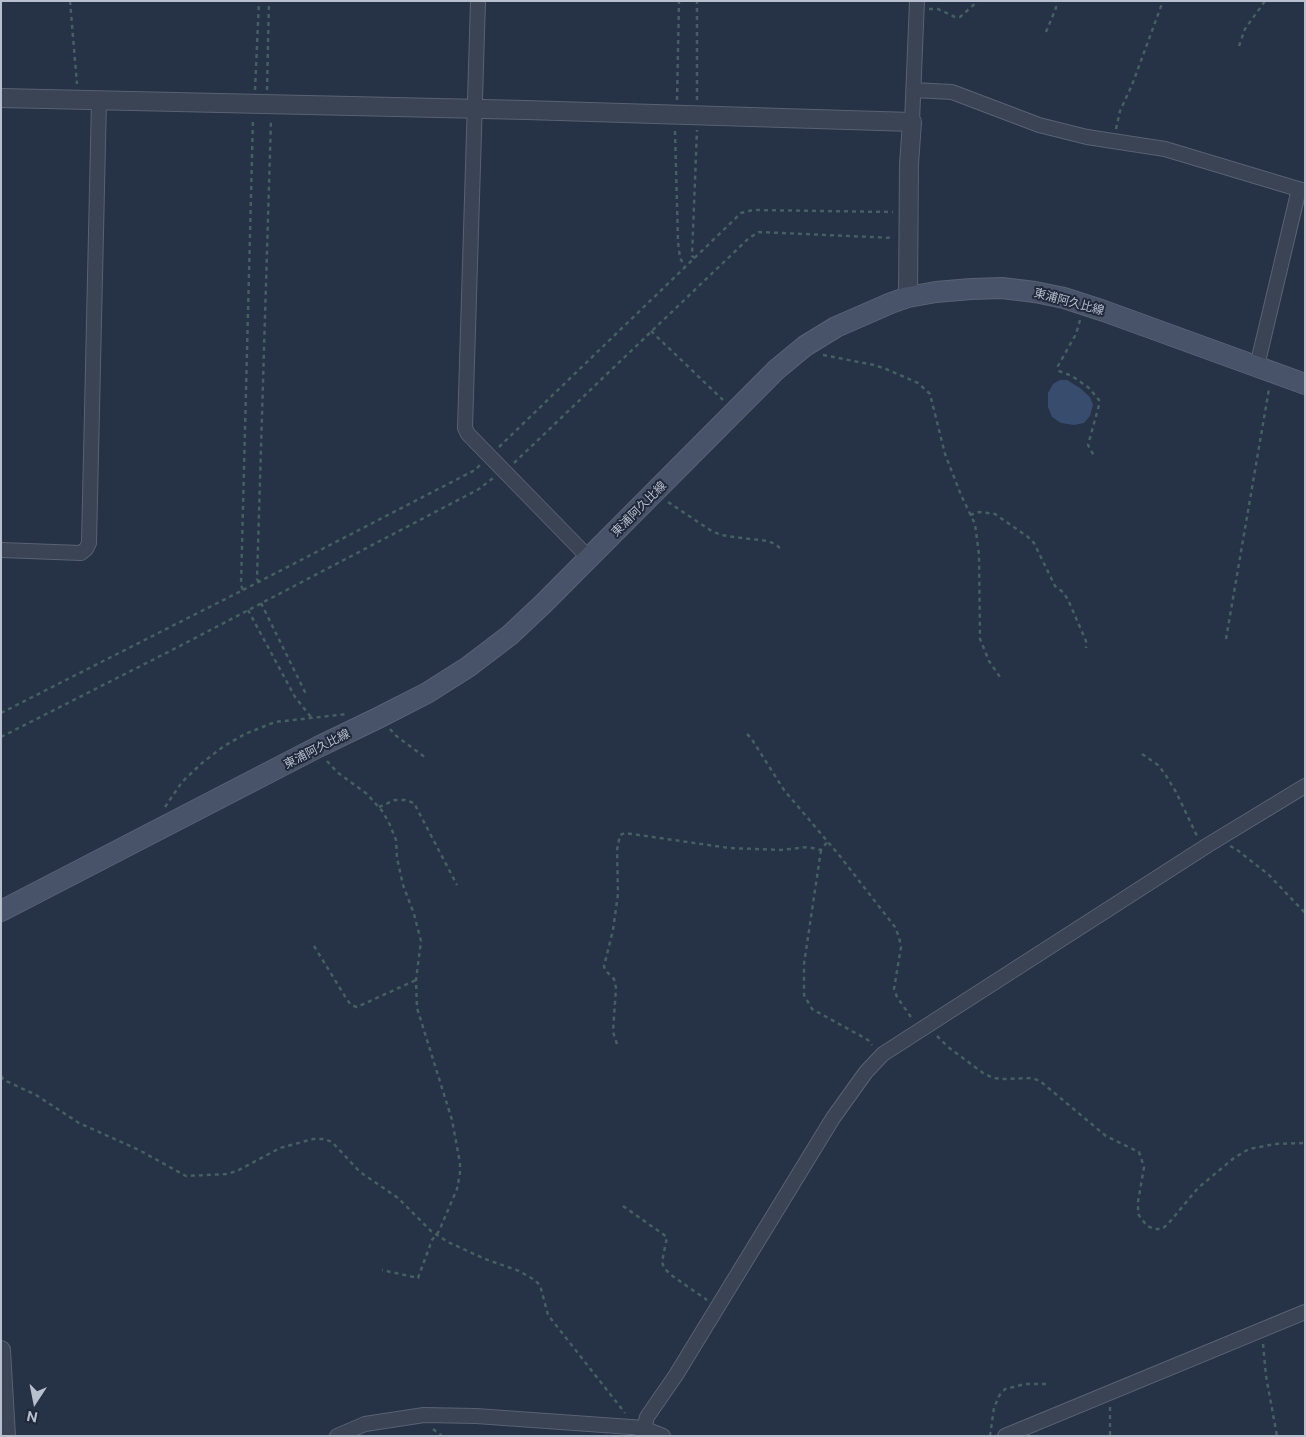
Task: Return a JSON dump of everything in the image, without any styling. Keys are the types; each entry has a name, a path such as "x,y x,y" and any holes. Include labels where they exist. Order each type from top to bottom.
{"main road":[{"name":"東浦阿久比線","path":"1,911 318,747 380,717 435,687 468,666 510,635 776,370 810,343 836,327 908,297 953,290 1002,288 1064,298 1305,384"}],"street":[{"path":"478,1 465,428 468,434 589,558"},
{"path":"908,297 909,164 914,90 916,5"},
{"path":"914,90 952,92 1039,125 1088,137 1165,149 1302,190 1265,369"},
{"path":"1,98 262,103 912,122"},
{"path":"1,550 81,553 89,543 100,100"},
{"path":"639,1430 676,1375 833,1118 866,1072 881,1056 1205,847 1305,786"},
{"path":"1005,1436 1305,1312"},
{"path":"1,1350 6,1436"},
{"path":"337,1436 365,1424 424,1415 476,1416 639,1430 664,1436"}],"path":[{"path":"70,1 78,100"},
{"path":"259,1 262,103 259,582"},
{"path":"243,590 241,585 262,103 269,1"},
{"path":"679,1 676,115 678,242 680,258 685,268"},
{"path":"916,5 938,9 955,17 960,17 978,1"},
{"path":"1046,32 1056,8 1055,1"},
{"path":"1113,141 1120,111 1132,85 1162,1"},
{"path":"1239,46 1245,29 1265,1"},
{"path":"1,713 475,470 746,211 908,213"},
{"path":"1,737 479,489 504,470 749,238 759,232 908,238"},
{"path":"1084,305 1076,334 1058,366 1059,371 1072,376 1089,388 1099,400 1100,406 1088,445 1094,456"},
{"path":"651,331 735,411"},
{"path":"810,343 817,354 874,365 918,383 930,394 945,454 975,524 979,555 980,639 989,661 1000,677"},
{"path":"1226,639 1265,369"},
{"path":"655,492 710,530 721,535 768,541 781,549"},
{"path":"970,515 980,512 995,514 1034,543 1055,586 1064,593 1069,602 1086,641 1086,648"},
{"path":"261,603 306,694"},
{"path":"248,610 295,697 312,718"},
{"path":"168,825 164,816 165,806 182,782 224,746 245,734 275,722 345,714 380,717 396,735 426,758"},
{"path":"747,734 784,790 828,841 895,927 901,947 894,988 902,1006 948,1047 983,1073 999,1079 1032,1078 1040,1081 1106,1136 1139,1152 1144,1168 1138,1202 1138,1214 1147,1226 1154,1229 1162,1229 1198,1188 1234,1158 1249,1149 1275,1144 1305,1143"},
{"path":"318,747 337,772 367,794 378,807 390,825 396,840 403,884 421,941 416,980 417,1008 452,1120 460,1163 457,1189 432,1240 418,1278 382,1270"},
{"path":"1142,754 1158,765 1165,774 1176,792 1191,827 1205,847"},
{"path":"378,807 395,800 405,800 414,803 457,885"},
{"path":"616,1044 614,1032 616,988 614,980 605,970 604,966 614,930 618,894 617,850 620,835 625,833 729,848 781,850 808,847 821,850"},
{"path":"1220,838 1269,875 1305,913"},
{"path":"828,841 821,850 804,964 804,995 812,1009 868,1040 881,1056"},
{"path":"314,946 346,998 351,1005 357,1008 416,980"},
{"path":"1,1076 4,1080 36,1095 79,1123 139,1150 186,1176 227,1174 237,1171 280,1148 313,1139 332,1142 360,1172 398,1198 431,1231 448,1242 477,1256 519,1271 533,1279 540,1286 548,1316 639,1430"},
{"path":"623,1206 667,1237 662,1262 664,1268 671,1275 718,1307"},
{"path":"1262,1330 1266,1376 1277,1436"},
{"path":"990,1436 994,1408 999,1396 1005,1389 1025,1384 1048,1384"},
{"path":"1104,1395 1109,1404 1110,1436"}],"water":[{"path":"1060,380 1067,380 1090,397 1093,405 1090,416 1084,423 1074,425 1061,423 1052,417 1048,407 1048,393 1053,384"}]}
